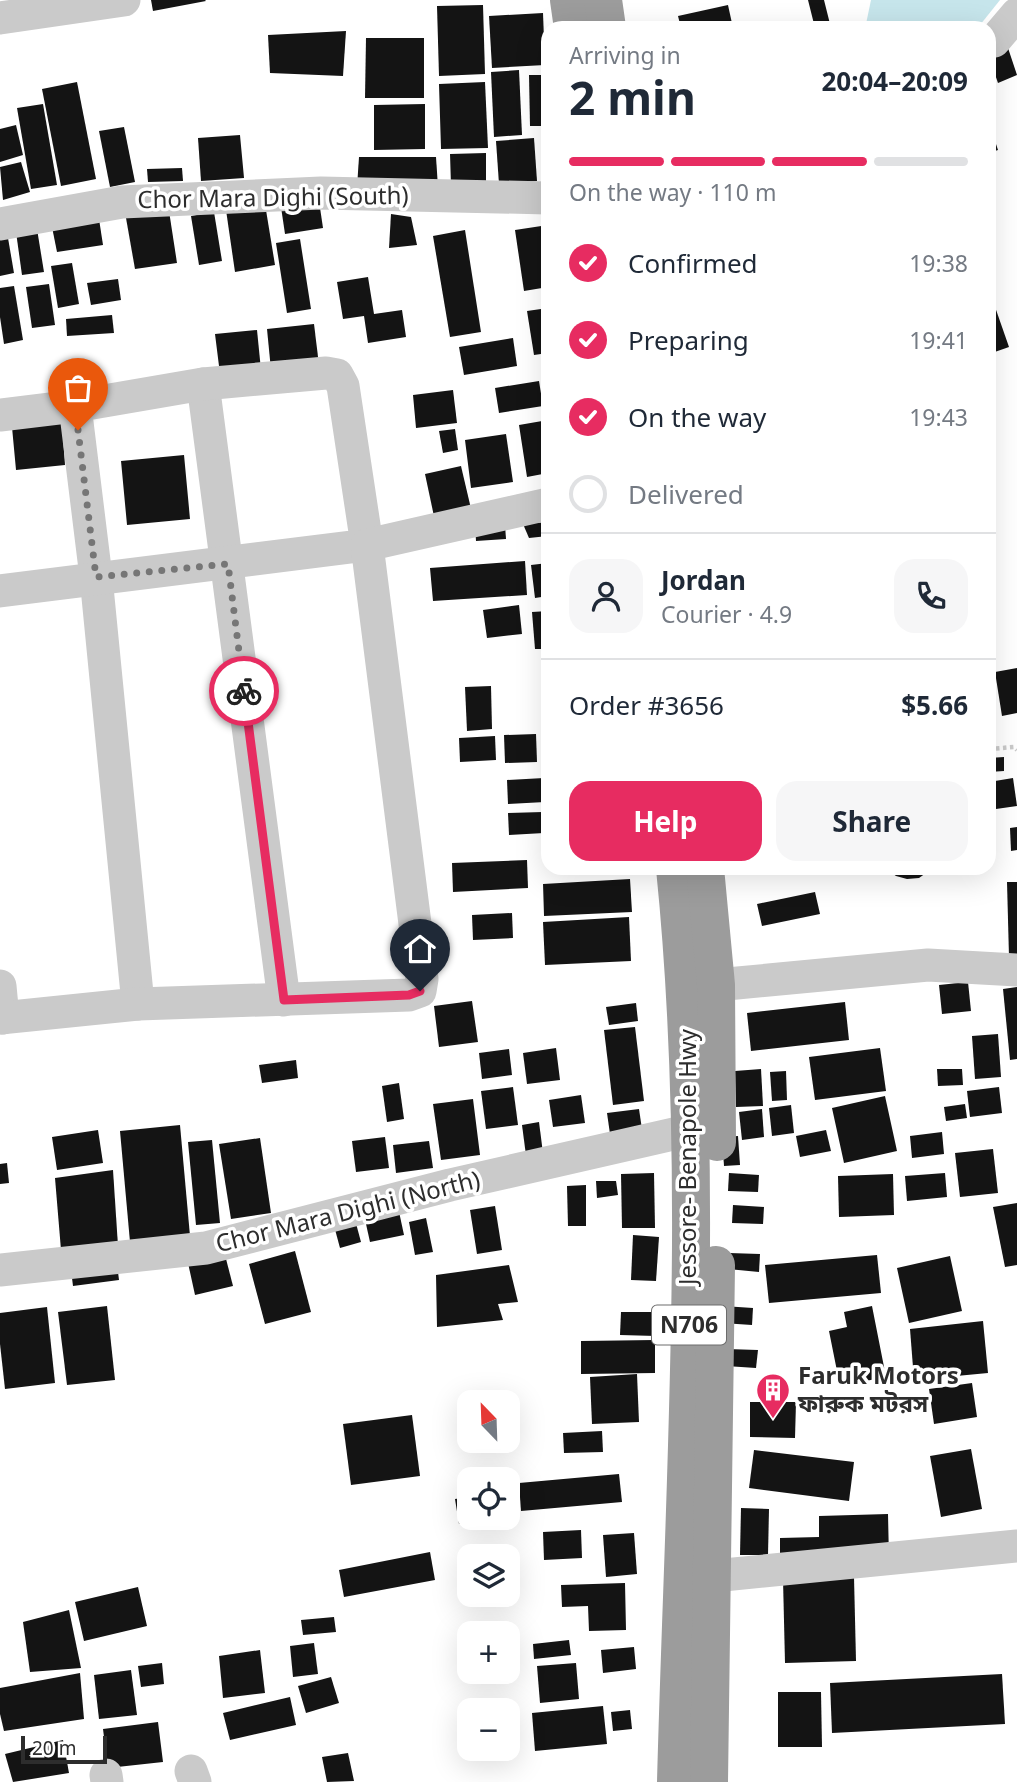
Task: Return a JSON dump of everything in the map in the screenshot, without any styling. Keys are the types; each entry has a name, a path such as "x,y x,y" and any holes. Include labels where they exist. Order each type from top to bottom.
{"highway":[{"path":"569,0 572,21"},
{"path":"603,0 606,21"},
{"name":"Jessore- Benapole Hwy","path":"676,875 686,971 691,1130 688,1369 676,1782"},
{"name":"Jessore- Benapole Hwy","path":"706,875 716,985 713,1576 709,1782"}],"street":[{"path":"0,18 124,0"},
{"path":"996,39 1017,14"},
{"name":"Chor Mara Dighi (South)","path":"0,224 135,201 321,193 541,198"},
{"path":"0,415 75,406 203,384 326,373 337,375 343,386 366,545 422,979 420,991 409,995 138,1004 2,1018 0,986"},
{"path":"203,384 284,1000"},
{"path":"75,406 96,577 138,1004"},
{"path":"0,591 366,545 541,505"},
{"path":"716,985 928,965 1017,970"},
{"name":"Chor Mara Dighi (North)","path":"0,1270 206,1248 450,1185 691,1130"},
{"path":"713,1576 1017,1545"}],"path":[{"path":"996,748 1014,747 1017,750"}],"water":[{"path":"871,0 1000,0 983,21 867,21"}],"building":[{"path":"151,0 205,0 206,1 153,11"},
{"path":"808,0 824,0 829,21 813,21"},
{"path":"483,5 485,74 439,76 437,6"},
{"path":"728,5 731,21 679,21 678,16"},
{"path":"543,13 541,65 492,68 489,16"},
{"path":"346,31 343,76 270,73 268,35"},
{"path":"366,38 424,38 424,98 365,98"},
{"path":"1008,48 1017,75 998,83 996,54"},
{"path":"519,70 522,135 494,137 491,72"},
{"path":"529,75 541,75 541,126 530,126"},
{"path":"77,82 96,179 61,186 42,89"},
{"path":"485,82 488,148 441,149 439,84"},
{"path":"43,104 57,185 31,189 17,108"},
{"path":"425,104 425,149 374,150 374,105"},
{"path":"16,125 23,155 0,162 0,129"},
{"path":"124,127 135,182 110,187 99,131"},
{"path":"240,135 244,178 201,181 198,138"},
{"path":"534,138 537,181 499,184 496,141"},
{"path":"486,153 486,186 451,186 450,154"},
{"path":"359,157 436,157 438,187 357,187"},
{"path":"21,162 30,192 3,200 0,167"},
{"path":"182,168 183,181 148,182 147,169"},
{"path":"319,201 323,228 285,234 281,207"},
{"path":"265,204 275,265 235,272 226,210"},
{"path":"169,211 177,263 135,269 126,218"},
{"path":"214,212 222,261 199,265 191,216"},
{"path":"391,214 411,217 417,245 389,248"},
{"path":"99,219 103,245 57,252 52,227"},
{"path":"541,226 541,288 524,291 515,230"},
{"path":"37,229 44,272 22,275 16,232"},
{"path":"465,230 481,332 450,337 433,236"},
{"path":"8,238 14,273 0,276 0,239"},
{"path":"300,239 311,309 287,313 276,243"},
{"path":"72,263 79,304 58,308 51,266"},
{"path":"368,277 374,314 402,310 406,337 368,343 364,316 343,319 337,282"},
{"path":"118,279 121,300 91,305 87,283"},
{"path":"49,284 55,325 32,328 26,287"},
{"path":"14,286 23,340 4,344 0,288"},
{"path":"541,309 541,354 534,355 527,311"},
{"path":"996,310 1009,347 996,352"},
{"path":"112,315 114,333 67,336 66,319"},
{"path":"314,324 319,365 271,370 267,329"},
{"path":"257,330 261,370 220,374 215,334"},
{"path":"513,338 517,366 464,375 459,347"},
{"path":"539,381 541,406 499,413 495,388"},
{"path":"453,390 457,423 416,428 413,395"},
{"path":"541,421 541,474 527,477 519,425"},
{"path":"62,423 65,465 16,470 12,427"},
{"path":"455,429 458,450 443,453 439,431"},
{"path":"506,434 513,482 471,488 465,440"},
{"path":"184,455 190,519 127,525 121,461"},
{"path":"461,466 472,513 435,521 425,474"},
{"path":"541,523 541,537 529,538 523,524"},
{"path":"505,525 506,539 476,541 475,527"},
{"path":"525,561 527,595 433,601 430,568"},
{"path":"541,564 541,597 535,598 531,565"},
{"path":"519,605 522,634 487,638 483,610"},
{"path":"541,611 541,649 535,649 532,612"},
{"path":"1017,668 1017,713 1002,716 996,672"},
{"path":"491,686 492,729 467,731 465,687"},
{"path":"536,734 537,762 505,763 504,735"},
{"path":"495,736 496,760 460,762 459,738"},
{"path":"1004,757 1004,771 996,772 996,758"},
{"path":"541,778 541,802 508,804 507,780"},
{"path":"1013,778 1017,806 996,809 996,781"},
{"path":"541,812 541,833 509,835 508,813"},
{"path":"1017,827 1017,850 1011,851 1010,828"},
{"path":"527,860 528,888 453,892 452,863"},
{"path":"895,875 923,875 907,879"},
{"path":"630,879 632,912 544,916 543,884"},
{"path":"1007,882 1017,882 1017,957 1009,957"},
{"path":"815,892 820,914 762,926 757,904"},
{"path":"512,913 513,938 473,940 472,915"},
{"path":"629,917 631,961 545,965 543,922"},
{"path":"968,982 971,1011 942,1014 939,985"},
{"path":"1017,987 1017,1059 1010,1060 1003,989"},
{"path":"472,1001 478,1042 439,1047 434,1006"},
{"path":"845,1002 849,1040 751,1051 747,1013"},
{"path":"636,1003 638,1021 609,1025 606,1007"},
{"path":"635,1027 644,1101 613,1105 604,1030"},
{"path":"998,1034 1001,1077 975,1079 972,1036"},
{"path":"556,1048 560,1080 527,1084 523,1053"},
{"path":"880,1048 886,1091 815,1100 809,1057"},
{"path":"509,1049 512,1075 482,1079 479,1053"},
{"path":"296,1060 298,1078 262,1083 259,1065"},
{"path":"761,1069 763,1106 736,1107 735,1071"},
{"path":"937,1069 962,1069 963,1085 938,1086"},
{"path":"786,1071 787,1100 772,1101 770,1072"},
{"path":"399,1083 404,1119 387,1122 382,1086"},
{"path":"513,1087 518,1125 486,1129 481,1091"},
{"path":"999,1087 1002,1113 970,1117 967,1091"},
{"path":"581,1095 585,1123 553,1127 549,1100"},
{"path":"885,1096 897,1151 844,1163 832,1108"},
{"path":"473,1099 480,1155 441,1160 433,1104"},
{"path":"965,1104 967,1118 946,1121 944,1107"},
{"path":"791,1105 794,1133 772,1136 769,1108"},
{"path":"639,1109 643,1136 611,1141 607,1113"},
{"path":"762,1109 764,1137 742,1140 739,1112"},
{"path":"539,1122 544,1161 527,1163 522,1125"},
{"path":"180,1125 190,1236 130,1242 120,1131"},
{"path":"98,1130 103,1163 57,1170 52,1137"},
{"path":"826,1130 831,1151 800,1157 796,1136"},
{"path":"942,1132 944,1154 912,1158 910,1136"},
{"path":"738,1136 740,1165 724,1166 722,1137"},
{"path":"385,1137 389,1168 356,1172 352,1141"},
{"path":"260,1138 271,1213 231,1219 219,1144"},
{"path":"212,1140 220,1223 196,1225 188,1142"},
{"path":"429,1141 433,1168 396,1173 393,1145"},
{"path":"993,1149 998,1193 960,1197 955,1153"},
{"path":"7,1163 9,1183 0,1184 0,1164"},
{"path":"113,1170 118,1246 61,1250 55,1178"},
{"path":"654,1173 655,1228 622,1228 621,1174"},
{"path":"729,1173 759,1175 758,1192 728,1191"},
{"path":"945,1173 947,1197 907,1201 905,1176"},
{"path":"893,1174 894,1215 839,1217 838,1176"},
{"path":"596,1181 616,1181 618,1195 597,1198"},
{"path":"586,1185 586,1226 568,1226 567,1186"},
{"path":"1017,1203 1017,1265 1005,1267 993,1207"},
{"path":"733,1205 764,1207 763,1224 732,1223"},
{"path":"495,1206 502,1250 477,1254 470,1210"},
{"path":"398,1207 404,1235 370,1242 364,1215"},
{"path":"354,1216 361,1242 340,1248 333,1222"},
{"path":"426,1218 433,1252 415,1255 409,1222"},
{"path":"633,1235 659,1237 656,1281 631,1280"},
{"path":"295,1251 311,1312 265,1324 249,1264"},
{"path":"729,1253 760,1254 759,1272 728,1269"},
{"path":"225,1255 233,1286 195,1295 188,1263"},
{"path":"877,1255 881,1293 769,1303 765,1265"},
{"path":"950,1256 962,1311 909,1323 897,1268"},
{"path":"117,1264 119,1280 73,1286 71,1270"},
{"path":"509,1265 518,1302 498,1304 503,1320 437,1327 436,1275"},
{"path":"107,1306 115,1380 67,1385 58,1312"},
{"path":"723,1306 753,1308 752,1325 722,1323"},
{"path":"872,1306 886,1377 840,1386 829,1331 847,1327 844,1312"},
{"path":"47,1307 55,1383 5,1389 0,1313"},
{"path":"621,1312 656,1312 656,1336 620,1335"},
{"path":"983,1321 988,1373 914,1380 910,1329"},
{"path":"655,1340 655,1373 581,1374 581,1341"},
{"path":"727,1349 758,1350 756,1368 726,1366"},
{"path":"637,1374 639,1422 592,1424 590,1377"},
{"path":"972,1383 977,1417 934,1424 929,1389"},
{"name":"Faruk Motors ফারুক মটরস","path":"750,1402 796,1402 795,1438 750,1437"},
{"path":"412,1415 420,1476 351,1485 343,1424"},
{"path":"602,1431 603,1452 564,1453 563,1433"},
{"path":"971,1449 982,1509 941,1517 930,1456"},
{"path":"754,1450 854,1462 849,1501 749,1488"},
{"path":"619,1474 622,1502 521,1511 520,1483"},
{"path":"741,1508 769,1509 768,1555 740,1555"},
{"path":"888,1514 889,1559 780,1561 780,1538 819,1537 819,1516"},
{"path":"581,1530 582,1558 544,1560 543,1532"},
{"path":"634,1533 637,1574 606,1577 603,1535"},
{"path":"430,1552 435,1580 344,1597 339,1570"},
{"path":"854,1577 856,1661 785,1663 783,1579"},
{"path":"625,1583 626,1630 589,1631 588,1606 562,1607 561,1585"},
{"path":"138,1587 147,1626 84,1641 75,1602"},
{"path":"69,1610 81,1668 30,1672 23,1622"},
{"path":"334,1617 336,1632 303,1635 301,1620"},
{"path":"569,1640 571,1655 534,1659 533,1644"},
{"path":"314,1643 318,1674 293,1677 290,1646"},
{"path":"634,1647 636,1669 603,1673 601,1650"},
{"path":"260,1650 265,1693 223,1698 219,1656"},
{"path":"162,1663 164,1684 141,1687 138,1666"},
{"path":"576,1663 579,1699 540,1703 537,1666"},
{"path":"131,1670 137,1715 99,1719 94,1675"},
{"path":"80,1673 84,1719 4,1731 0,1714 0,1688"},
{"path":"1002,1674 1005,1724 832,1733 830,1683"},
{"path":"331,1677 339,1703 306,1713 298,1686"},
{"path":"778,1692 821,1692 822,1747 778,1747"},
{"path":"290,1697 296,1725 230,1740 223,1713"},
{"path":"603,1706 607,1744 535,1751 532,1713"},
{"path":"630,1710 632,1729 613,1731 611,1712"},
{"path":"158,1722 163,1762 108,1768 103,1729"},
{"path":"63,1740 69,1773 13,1782 5,1754"},
{"path":"348,1753 354,1781 327,1782 322,1757"}],"way so far":[{"path":"78,430 96,577 228,564 244,691"}],"place":[{"name":"Faruk Motors ফারুক মটরস","path":"773,1420"}],"route":[{"path":"244,691 284,1000 409,995 420,991"}]}
